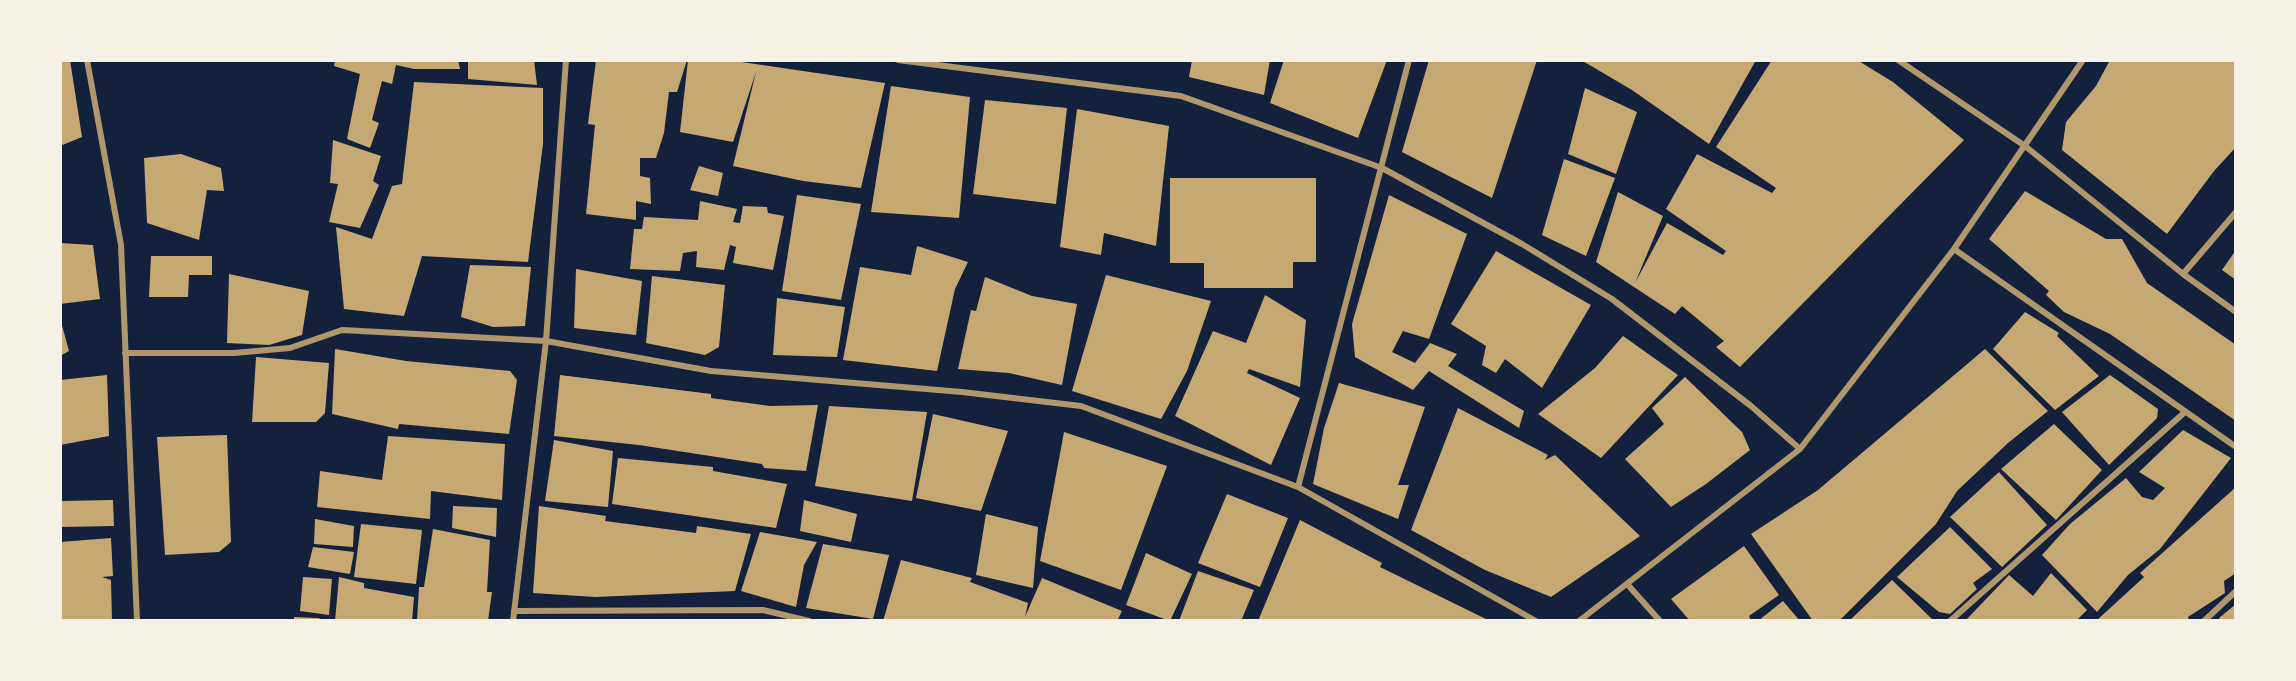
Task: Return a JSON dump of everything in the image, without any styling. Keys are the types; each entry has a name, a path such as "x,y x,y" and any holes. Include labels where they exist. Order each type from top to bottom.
{"street":[{"path":"87,60 121,245 137,621"},
{"path":"513,621 546,341 566,60"},
{"path":"898,60 1181,96 1382,168 1522,244 1612,299 1751,406 1800,449"},
{"path":"1298,487 1409,60"},
{"path":"1898,60 2025,146 2183,274 2236,312"},
{"path":"1580,621 1800,449 1954,249 2083,60"},
{"path":"2183,274 2236,212"},
{"path":"1954,249 2236,447"},
{"path":"125,353 234,353 290,348 342,330 546,341 711,371 962,392 1081,406 1298,487 1536,621"},
{"path":"1950,621 2185,412"},
{"path":"1628,585 1660,621"},
{"path":"2204,621 2236,591"},
{"path":"514,611 763,610 809,621"}],"building":[{"path":"60,60 70,60 82,137 60,146"},
{"path":"335,60 458,60 460,69 414,69 396,65 392,84 382,81 372,120 379,123 370,148 347,139 360,74 334,66"},
{"path":"468,60 534,60 537,85 468,79"},
{"path":"596,60 687,60 677,92 669,92 664,133 656,158 640,158 640,176 650,178 651,204 636,201 636,220 586,214 595,125 588,124"},
{"path":"688,60 728,60 885,83 861,188 803,181 733,166 756,72 733,142 680,132"},
{"path":"1192,60 1270,60 1264,95 1189,77"},
{"path":"1284,60 1387,60 1358,138 1270,103"},
{"path":"1429,60 1537,60 1492,198 1402,152"},
{"path":"1581,60 1756,60 1709,144 1632,90"},
{"path":"1772,60 1857,60 1893,82 1964,140 1740,367 1716,347 1724,341 1682,306 1675,314 1596,262 1618,192 1663,216 1635,283 1667,223 1723,255 1726,251 1666,209 1697,154 1772,193 1776,188 1716,147"},
{"path":"2110,60 2236,60 2236,147 2214,171 2167,234 2062,150 2066,122 2096,86"},
{"path":"414,82 543,88 543,144 528,262 422,256 404,316 344,309 336,227 372,239 392,186 402,184"},
{"path":"891,86 970,97 959,218 871,212"},
{"path":"1585,88 1637,112 1616,174 1568,154"},
{"path":"985,100 1067,108 1056,204 973,194"},
{"path":"1077,109 1169,126 1156,246 1104,233 1101,255 1060,247"},
{"path":"333,140 381,156 373,181 379,185 360,228 329,222 338,184 330,183"},
{"path":"181,154 221,168 224,191 207,190 199,240 147,223 144,158"},
{"path":"1564,159 1615,178 1586,256 1542,235"},
{"path":"699,166 723,173 718,196 690,190"},
{"path":"1170,178 1316,178 1316,262 1293,262 1293,288 1204,288 1204,263 1170,263"},
{"path":"2025,191 2106,239 2122,239 2147,283 2236,345 2236,421 2110,334 2064,312 2046,295 2049,291 1989,239"},
{"path":"797,195 861,204 841,300 782,291"},
{"path":"1389,195 1467,234 1429,339 1403,331 1392,352 1415,363 1430,343 1457,354 1448,366 1524,411 1519,428 1429,371 1413,390 1355,357 1352,324"},
{"path":"700,201 737,209 733,222 740,223 743,206 767,207 768,213 784,216 773,270 733,263 736,247 730,245 724,270 696,267 697,251 683,253 680,271 630,269 634,229 642,229 644,217 698,220"},
{"path":"60,243 93,245 100,299 60,304"},
{"path":"917,246 968,262 955,289 937,371 843,360 860,267 911,275"},
{"path":"2236,250 2236,280 2222,270"},
{"path":"1496,251 1591,305 1542,388 1505,359 1496,373 1482,365 1486,346 1451,324"},
{"path":"151,256 212,256 212,275 189,275 188,297 149,297"},
{"path":"470,265 531,267 525,326 493,327 461,317"},
{"path":"576,269 642,281 636,335 574,328"},
{"path":"229,274 309,291 302,335 269,345 227,343"},
{"path":"1106,275 1211,301 1187,371 1161,419 1072,391"},
{"path":"652,276 725,285 719,347 705,355 646,343"},
{"path":"985,277 1032,296 1077,304 1062,385 1009,373 958,369 971,310 976,311"},
{"path":"1265,295 1306,320 1300,387 1249,369 1247,373 1300,398 1271,465 1175,416 1213,331 1246,343"},
{"path":"777,298 845,307 837,357 773,355"},
{"path":"2025,312 2059,333 2057,336 2099,376 2055,410 1993,349"},
{"path":"60,318 69,351 60,356"},
{"path":"1623,336 1678,375 1601,458 1538,414 1595,368"},
{"path":"335,349 406,361 510,371 517,380 509,434 399,424 398,429 332,414"},
{"path":"1985,349 2048,411 2008,443 1957,491 1936,524 1839,621 1813,621 1751,534 1818,490"},
{"path":"256,357 329,363 325,413 316,422 252,422"},
{"path":"107,375 109,436 60,445 60,380"},
{"path":"560,375 711,394 711,398 770,406 818,405 806,471 764,468 762,464 639,445 554,436"},
{"path":"2110,375 2158,409 2157,418 2109,465 2062,412"},
{"path":"1685,377 1742,432 1750,450 1706,484 1671,507 1625,459 1664,424 1652,408"},
{"path":"1339,383 1425,407 1398,485 1409,485 1398,519 1313,484 1324,428"},
{"path":"829,406 927,412 912,501 815,486"},
{"path":"1458,408 1548,455 1545,460 1555,455 1640,536 1551,597 1485,570 1411,530"},
{"path":"933,414 1008,431 981,511 916,498"},
{"path":"2054,424 2102,470 2056,520 2001,469"},
{"path":"2183,430 2231,458 2160,549 2128,575 2097,612 2042,555 2070,524 2126,478 2142,497 2153,500 2165,488 2139,472"},
{"path":"1064,432 1167,466 1121,590 1040,561"},
{"path":"227,435 231,542 219,552 165,555 157,437"},
{"path":"388,436 505,444 502,500 431,491 430,519 317,507 320,471 382,480"},
{"path":"554,440 613,451 608,507 545,501"},
{"path":"618,458 713,467 713,471 787,484 776,528 612,504"},
{"path":"1999,472 2047,525 2002,567 1950,517"},
{"path":"2236,487 2236,573 2224,581 2225,593 2188,617 2189,621 2096,621 2144,577 2140,573"},
{"path":"1227,494 1288,518 1260,587 1198,563"},
{"path":"113,500 114,526 60,527 60,501"},
{"path":"804,500 857,514 851,542 800,531"},
{"path":"453,506 497,508 496,537 452,528"},
{"path":"539,506 606,516 605,521 696,533 697,526 751,534 735,591 595,597 533,593"},
{"path":"986,514 1038,527 1033,588 976,575"},
{"path":"315,519 354,526 353,547 314,544"},
{"path":"1300,520 1382,563 1380,567 1490,621 1258,621"},
{"path":"361,524 422,530 416,584 354,577"},
{"path":"1950,527 1992,569 1973,583 1977,589 1950,614 1939,612 1897,577"},
{"path":"433,529 490,540 487,592 492,592 488,621 417,621 419,587 424,587"},
{"path":"760,532 817,542 804,565 796,607 741,591"},
{"path":"111,538 113,576 102,577 111,580 112,621 60,621 60,542"},
{"path":"823,544 889,555 873,619 806,608"},
{"path":"1744,546 1779,595 1749,616 1751,621 1690,621 1671,599"},
{"path":"313,547 354,552 350,574 308,567"},
{"path":"1146,553 1192,574 1170,621 1126,605"},
{"path":"901,560 972,578 970,582 1028,603 1025,617 1042,578 1122,611 1117,621 883,621"},
{"path":"1198,571 1254,590 1241,621 1179,621"},
{"path":"2051,573 2087,610 2076,621 1965,621 2009,575 2033,596"},
{"path":"303,577 332,579 329,615 300,611"},
{"path":"339,577 364,583 364,588 414,597 412,621 335,621"},
{"path":"1892,580 1934,621 1849,621"},
{"path":"1783,601 1800,621 1758,621"},
{"path":"2236,604 2236,621 2221,621 2219,618"},
{"path":"294,617 318,618 327,621 294,621"}]}
